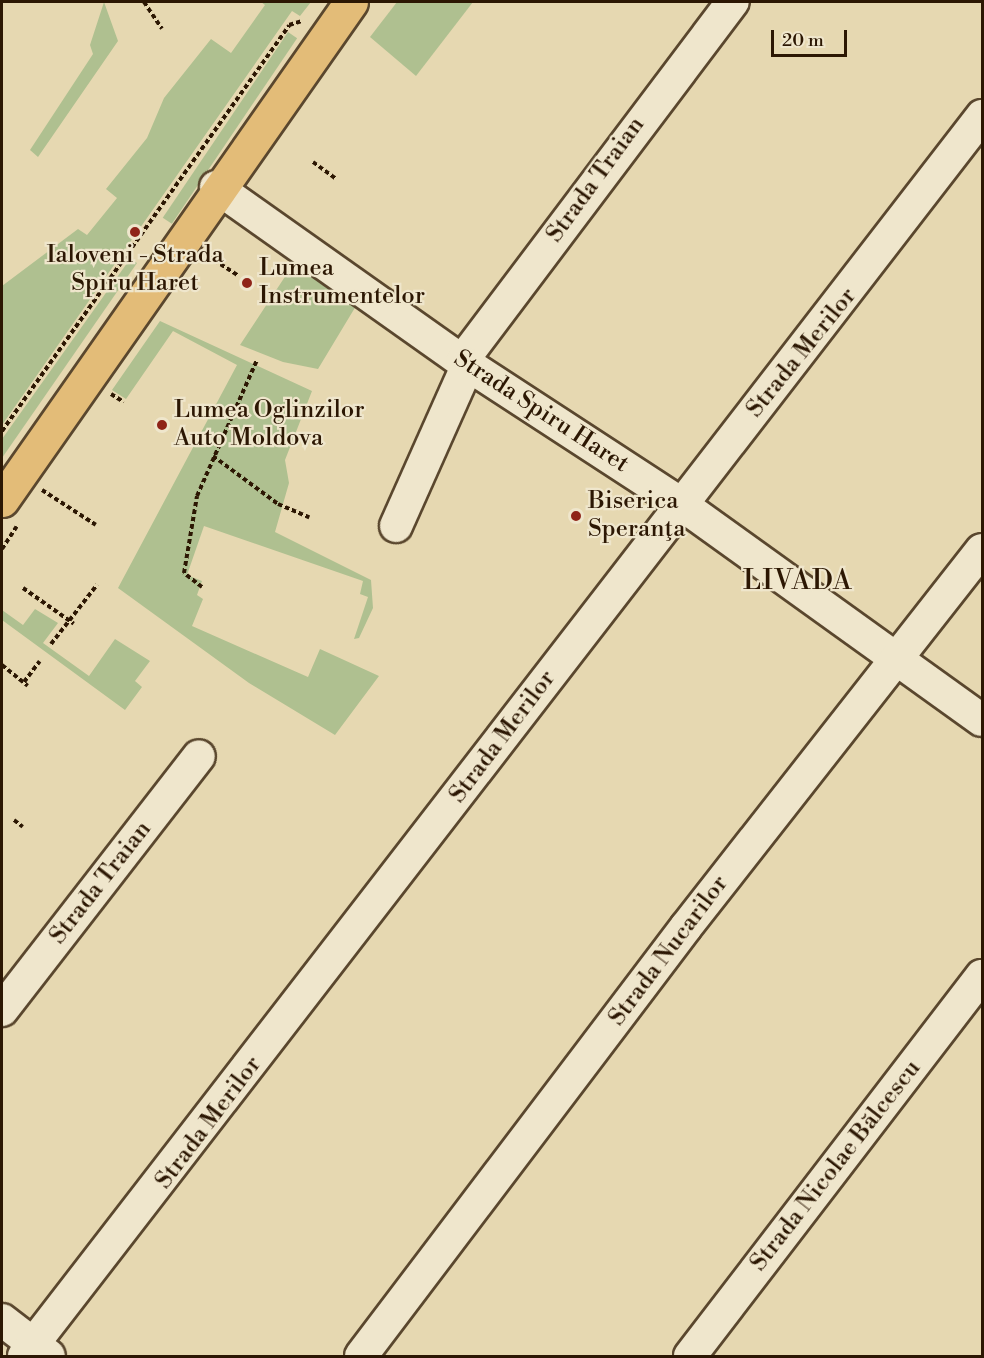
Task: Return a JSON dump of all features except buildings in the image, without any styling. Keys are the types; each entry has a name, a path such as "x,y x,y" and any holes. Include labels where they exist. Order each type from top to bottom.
{"main road":[{"path":"2,500 216,187 351,2"}],"street":[{"name":"Strada Traian","path":"396,526 465,362 733,2"},
{"name":"Strada Merilor","path":"36,1352 681,504 847,297 982,116"},
{"name":"Strada Spiru Haret","path":"216,187 465,362 681,504 899,656 982,720"},
{"name":"Strada Nucarilor","path":"361,1356 686,927 982,550"},
{"name":"Strada Traian","path":"2,1010 199,756"},
{"name":"Strada Nicolae Bălcescu","path":"690,1356 982,975"},
{"path":"2,1320 36,1352"}],"path":[{"path":"144,2 162,29"},
{"path":"2,431 289,25 310,11"},
{"path":"313,162 336,179"},
{"path":"202,252 239,276"},
{"path":"202,587 184,573 191,556 193,513 213,456 257,360"},
{"path":"108,392 124,402"},
{"path":"213,456 278,504 309,517"},
{"path":"41,490 96,525"},
{"path":"51,644 97,585"},
{"path":"23,588 74,624"},
{"path":"2,665 26,684 40,662"},
{"path":"14,820 23,827"}],"green space":[{"path":"104,2 118,41 38,157 30,150 93,54 90,45"},
{"path":"261,2 311,2 300,16 292,11 2,425 2,286 78,229 87,235 117,198 106,189 147,138 164,98 211,39 231,53 265,5"},
{"path":"397,2 473,2 416,76 370,37"},
{"path":"288,32 297,38 172,224 163,218"},
{"path":"130,259 137,263 2,458 2,439"},
{"path":"294,263 303,268 306,264 359,301 318,369 283,362 240,345"},
{"path":"160,321 312,391 285,460 289,483 275,532 371,580 373,608 359,638 354,639 368,597 360,594 363,581 204,526 187,575 202,581 197,595 203,599 192,626 308,677 320,649 379,676 335,735 249,683 118,588 237,365 173,331 126,399 112,390"},
{"path":"35,609 58,623 43,643 89,676 115,639 150,661 135,681 142,687 125,710 2,620 2,610 23,625"}],"place":[{"name":"Ialoveni - Strada Spiru Haret","path":"135,232"},
{"name":"Lumea Instrumentelor","path":"247,283"},
{"name":"Lumea Oglinzilor Auto Moldova","path":"162,425"},
{"name":"Biserica Speranţa","path":"576,516"}],"district":[{"name":"LIVADA","path":"798,582"}]}
